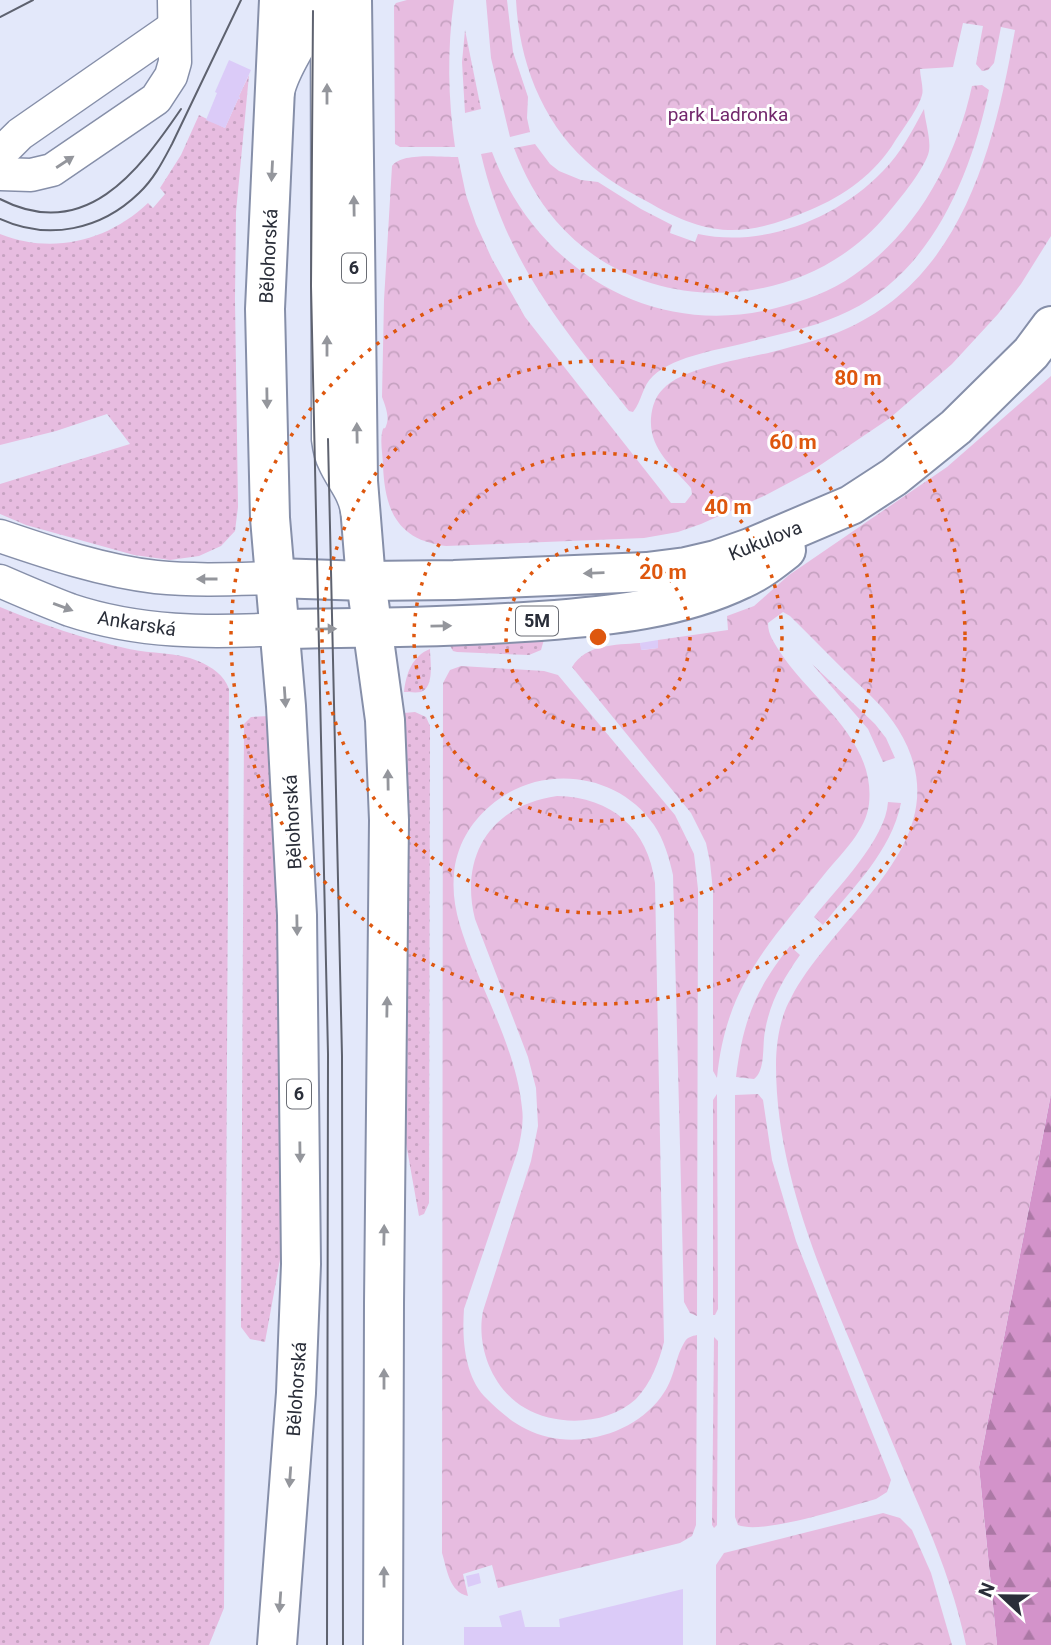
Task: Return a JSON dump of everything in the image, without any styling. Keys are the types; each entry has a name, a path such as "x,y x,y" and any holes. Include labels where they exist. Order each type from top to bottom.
{"main road":[{"name":"6","path":"352,0 360,526 385,720 389,820 383,1645"},
{"name":"Bělohorská","path":"277,1645 296,1393 301,1264 297,915 280,629 270,519 265,309 276,102 287,3"},
{"name":"Kukulova","path":"366,581 647,572 687,567 750,548 851,505 894,477 956,427 1031,354 1051,326"},
{"name":"5M","path":"280,629 491,625 610,614 673,603 721,589 744,579 851,505"},
{"name":"5M","path":"275,578 366,581"}],"street":[{"path":"327,0 328,439 331,458 355,498 360,526"},
{"path":"0,154 20,134 174,14"},
{"path":"0,173 31,175 51,170 147,107 164,89 173,69 176,49 174,14"},
{"path":"0,536 72,559 154,577 275,578"},
{"name":"Ankarská","path":"0,581 72,610 131,624 216,633 280,629"}],"green space":[{"path":"407,0 454,0 449,74 455,147 400,147 395,144 394,6"},
{"path":"486,0 507,0 513,52 528,97 527,118 530,132 510,137 491,58"},
{"name":"park Ladronka","path":"516,0 1051,0 1051,236 1021,284 998,314 952,364 890,418 813,470 766,495 701,524 678,532 644,538 446,546 429,543 405,530 397,520 391,509 384,482 381,437 387,420 382,397 384,300 392,166 412,157 458,157 466,195 476,224 492,259 525,317 671,503 685,503 692,494 691,488 663,456 651,429 653,406 658,395 672,382 698,370 801,344 848,328 888,305 920,275 947,240 968,202 997,117 1015,30 1001,27 994,63 988,70 982,71 976,64 983,26 963,23 953,67 920,69 920,101 887,153 869,173 847,190 800,214 760,227 728,230 697,224 657,207 608,179 570,145 556,127 535,88 522,45"},
{"path":"465,30 481,109 465,113 462,62"},
{"path":"249,75 236,212 238,507 235,531 221,546 199,556 170,560 134,555 26,525 0,514 0,484 130,444 107,414 56,431 0,445 0,234 39,243 78,241 115,227 148,203 153,208 165,194 160,188 181,155 199,115 225,128"},
{"path":"982,85 989,90 959,187 925,246 903,272 878,294 826,321 700,354 662,369 649,380 633,412 629,411 581,351 539,292 505,228 481,154 492,152 512,194 538,230 568,261 604,286 643,304 686,314 730,315 776,308 816,295 845,281 877,258 915,216 931,192 956,140 972,86"},
{"path":"924,109 929,151 923,166 888,213 854,246 814,271 770,287 724,293 678,289 633,277 592,254 549,213 532,186 514,148 535,144 559,171 581,180 598,182 672,225 670,233 695,242 698,234 748,237 798,226 844,203 865,188 883,171 906,142"},
{"path":"1051,376 1051,1094 979,1467 997,1645 966,1645 937,1548 812,1245 790,1175 778,1102 777,1048 787,1005 811,966 863,904 906,840 916,805 915,769 898,729 871,696 790,616 783,612 768,623 770,635 780,652 852,740 868,781 869,804 863,823 853,840 770,943 741,989 722,1045 717,1078 713,1071 713,891 706,843 691,813 572,667 585,654 602,647 640,643 642,650 658,648 658,640 728,630 727,616 754,606 789,575 947,467"},
{"path":"0,607 96,641 198,661 217,672 229,689 224,1608 209,1645 0,1645"},
{"path":"545,636 541,650 529,655 457,652 453,651 448,642"},
{"path":"430,649 431,673 428,685 421,692 404,692 414,661"},
{"path":"812,664 875,724 886,738 895,758 883,762 868,729"},
{"path":"461,666 544,671 558,675 675,815 694,854 698,889 697,1316 690,1313 684,1302 673,875 661,837 638,807 620,793 599,784 576,779 553,779 531,783 509,792 490,806 470,828 458,854 454,897 458,919 509,1052 523,1113 518,1150 464,1309 464,1343 472,1377 489,1401 526,1429 562,1439 600,1436 634,1422 649,1411 666,1390 685,1341 697,1335 696,1525 692,1536 680,1543 498,1588 492,1565 463,1574 468,1596 453,1585 442,1553 443,683 450,670"},
{"path":"415,712 426,717 430,726 429,1203 424,1214 419,1216 405,1138 407,784 404,713"},
{"path":"269,716 278,914 285,1232 265,1342 250,1339 241,1327 244,724 251,717"},
{"path":"557,796 595,802 624,820 644,847 655,883 664,1342 654,1372 636,1399 611,1414 582,1420 538,1414 513,1400 489,1366 481,1324 531,1161 538,1126 536,1088 528,1057 475,919 471,896 472,874 477,854 498,822 534,801"},
{"path":"888,802 901,803 889,837 870,868 823,925 814,917 870,847 879,832"},
{"path":"790,946 800,955 770,1010 758,1075 754,1079 736,1077 742,1039 752,1007 768,977"},
{"path":"717,1094 718,1309 713,1315 713,1100"},
{"path":"758,1094 763,1100 772,1160 796,1241 891,1480 887,1492 876,1499 806,1519 750,1527 738,1525 735,1517 735,1095"},
{"path":"1051,1094 1051,1645 997,1645 979,1467"},
{"path":"714,1337 718,1341 717,1525 714,1528 712,1525"},
{"path":"883,1513 900,1518 912,1530 931,1573 952,1645 716,1645 716,1565 724,1553"}],"building":[{"path":"229,60 251,70 225,128 206,120"},
{"path":"658,640 658,648 641,650 640,643"},
{"path":"479,1573 481,1583 468,1587 466,1576"},
{"path":"683,1589 683,1645 464,1645 464,1627 502,1627 499,1616 521,1610 525,1627 560,1627 559,1619"}],"tram line":[{"path":"0,17 33,0"},
{"path":"0,219 37,229 73,228 108,216 139,193 154,176 169,150 241,0"},
{"path":"313,11 311,286 328,1054 327,1645"},
{"path":"0,199 30,210 58,212 83,206 106,194 127,177 147,156 181,109"},
{"path":"328,439 342,1056 343,1645"}]}
